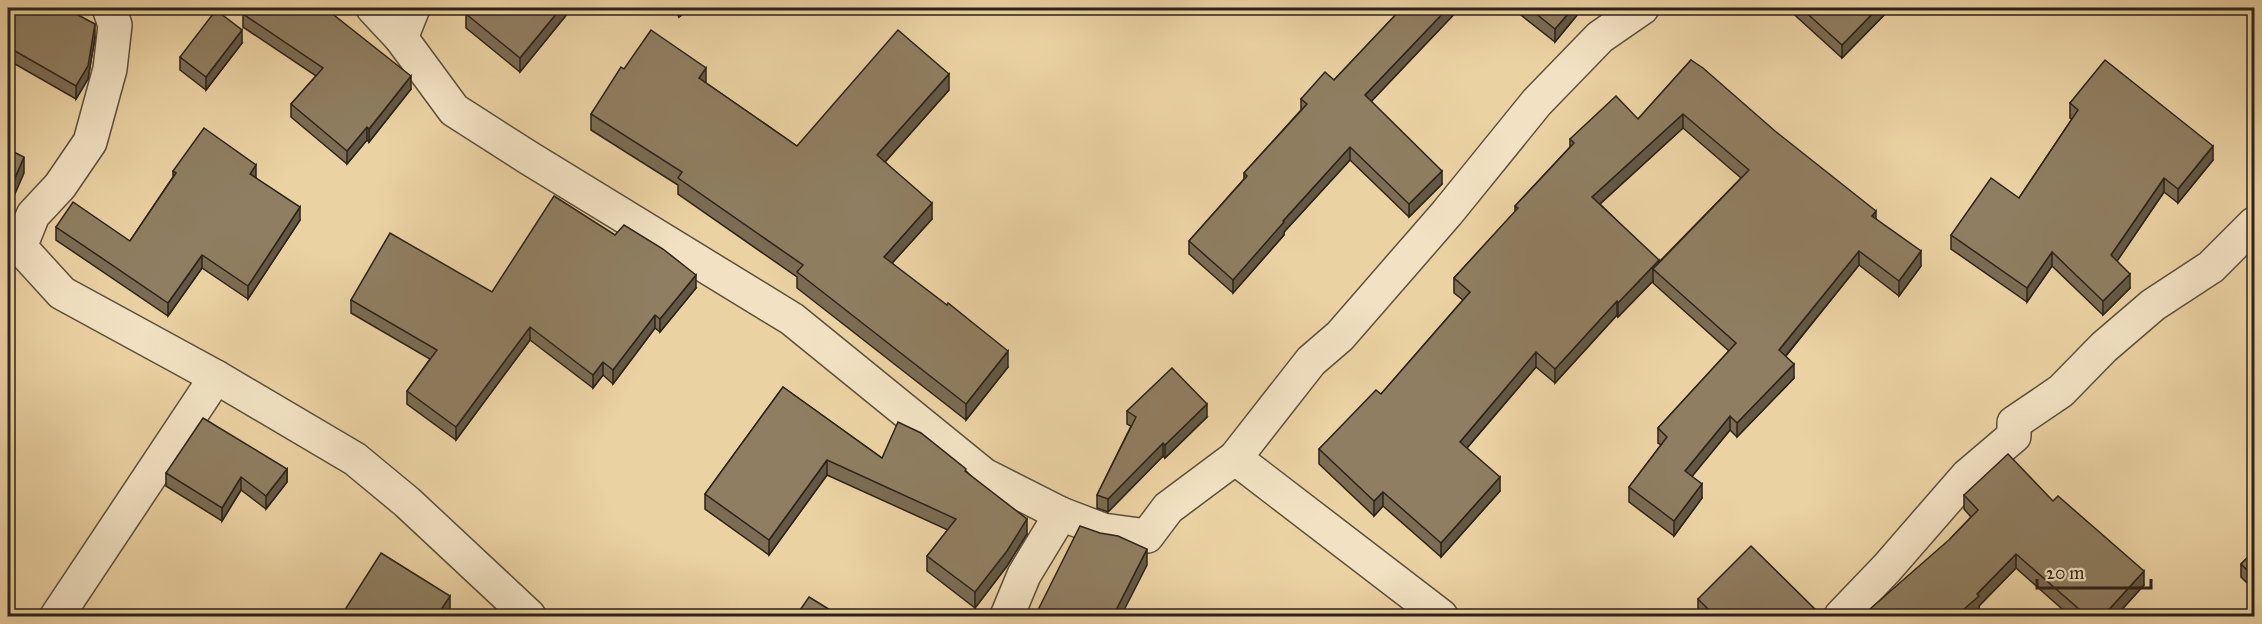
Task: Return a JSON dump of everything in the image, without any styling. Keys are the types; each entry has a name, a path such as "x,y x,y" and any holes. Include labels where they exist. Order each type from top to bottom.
{"street":[{"path":"373,8 401,38 454,110 539,165 792,319 984,475 1061,514 1103,530 1147,536 1168,508 1235,458 1311,361 1340,336 1447,213 1537,102 1600,37 1642,8"},
{"path":"401,38 413,8"},
{"path":"120,13 110,69 90,142 60,186 33,215 20,247 62,293 216,377 355,459 406,502 529,616"},
{"path":"1841,616 1887,568 1967,476 2014,436 2014,423 2061,391 2104,347 2153,305 2211,267 2254,224"},
{"path":"57,616 216,377"},
{"path":"1235,458 1441,616"},
{"path":"1007,616 1024,575 1061,514"}],"building":[{"path":"8,8 65,8 95,24 88,66 76,86 8,47"},
{"path":"248,8 325,8 411,76 369,129 367,127 347,151 291,104 323,68 243,14"},
{"path":"471,8 561,8 520,58 466,14"},
{"path":"1402,8 1448,8 1365,95 1442,171 1409,204 1350,147 1233,280 1189,241 1247,176 1244,173 1307,104 1301,99 1325,72 1334,80"},
{"path":"1529,8 1573,8 1555,29"},
{"path":"1801,8 1878,8 1842,45"},
{"path":"216,10 242,30 206,77 180,57"},
{"path":"651,30 706,68 699,78 797,146 898,30 949,74 877,155 932,203 884,257 947,305 948,303 1008,351 966,404 797,272 803,265 678,178 682,172 591,114 621,67 624,69"},
{"path":"1691,60 1775,131 1876,211 1872,216 1921,251 1899,281 1859,251 1779,350 1794,364 1737,423 1730,416 1685,471 1702,484 1674,521 1629,487 1667,437 1658,428 1736,343 1653,269 1749,170 1683,114 1592,197 1659,260 1618,303 1617,301 1555,369 1536,352 1460,442 1500,477 1441,543 1383,492 1374,501 1319,449 1376,390 1381,394 1470,292 1454,278 1518,208 1515,206 1574,143 1570,139 1616,96 1638,119"},
{"path":"2105,60 2213,146 2178,189 2164,178 2111,255 2130,274 2103,301 2052,252 2027,288 1951,235 1991,178 2019,198 2078,110 2070,103"},
{"path":"204,128 256,165 250,174 300,207 248,286 202,255 168,303 56,227 73,202 130,241 176,173 173,171"},
{"path":"8,149 24,157 8,194"},
{"path":"554,196 615,235 624,225 663,249 696,275 660,319 655,315 613,370 603,362 593,375 530,327 456,427 407,391 437,350 351,300 390,233 492,292"},
{"path":"1172,368 1207,404 1165,445 1163,443 1108,499 1097,495 1136,417 1127,411"},
{"path":"783,387 882,458 898,422 921,433 1027,519 1007,551 975,592 927,556 956,519 827,460 769,540 705,494"},
{"path":"203,418 287,469 266,496 241,477 222,508 166,473"},
{"path":"2008,454 2053,501 2058,496 2144,571 2103,616 2087,616 2016,554 1977,594 1979,596 1956,616 1862,616 1950,539 1978,510 1964,495"},
{"path":"1080,526 1118,536 1147,549 1113,616 1035,616"},
{"path":"1751,546 1822,616 1715,616 1698,599"},
{"path":"2254,551 2254,577 2241,564"},
{"path":"381,553 450,596 437,616 341,616"},
{"path":"809,597 840,616 796,616"}]}
